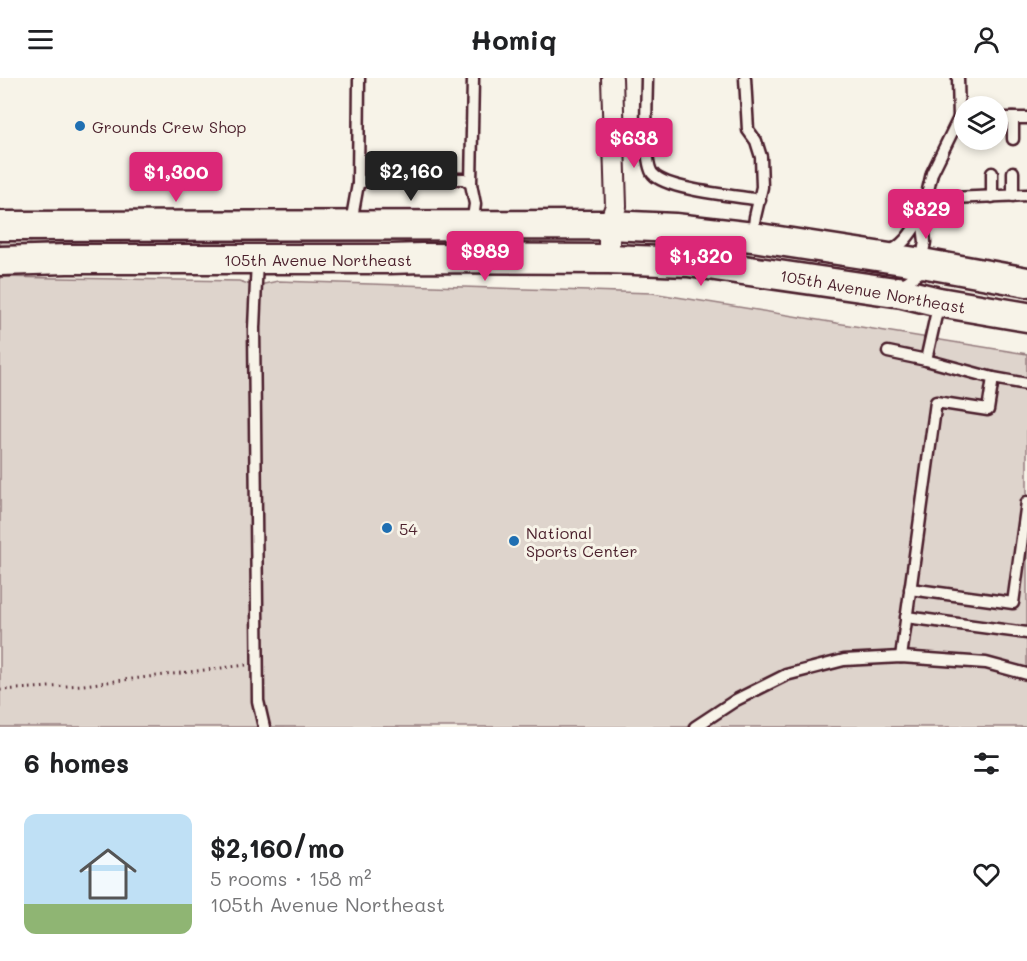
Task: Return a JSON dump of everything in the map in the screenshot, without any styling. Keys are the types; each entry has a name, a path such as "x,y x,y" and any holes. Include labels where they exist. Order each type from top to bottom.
{"street":[{"path":"609,259 609,225 616,207 612,78"},
{"name":"105th Avenue Northeast","path":"0,226 609,225 675,228 753,237 1027,282"},
{"name":"105th Avenue Northeast","path":"0,261 609,259 688,262 902,293 939,302 1027,317"}],"lane":[{"path":"350,226 358,184 359,78"},
{"path":"472,225 475,204 471,184 473,78"},
{"path":"647,78 647,159 651,173 665,183 685,188 760,200"},
{"path":"746,78 748,130 756,141 761,157 762,187 753,237"},
{"path":"958,78 960,96"},
{"path":"1008,118 1027,118"},
{"path":"1013,118 1013,139"},
{"path":"829,282 858,276 905,283 919,273 925,242 922,216 932,172 954,132"},
{"path":"992,172 992,197"},
{"path":"1013,172 1013,196"},
{"path":"358,184 371,178 464,179 471,184"},
{"path":"926,199 1027,195"},
{"path":"875,257 895,249 907,239 922,216"},
{"path":"257,259 254,340 258,701 264,727"},
{"path":"926,360 939,302"},
{"path":"888,352 1027,384"},
{"path":"901,657 936,402 988,410 993,378"},
{"path":"910,589 1013,603 1027,502"},
{"path":"906,617 1027,633"},
{"path":"695,727 736,700 786,675 844,660 901,657 986,663 1027,674"}],"path":[{"path":"0,690 82,686 258,663"}],"shaded area":[{"path":"0,238 186,240 187,246 0,249"},
{"name":"National Sports Center","path":"0,277 239,281 255,286 278,281 652,293 1027,354 1027,727 0,727"}],"place":[{"name":"Grounds Crew Shop","path":"80,126"},
{"name":"54","path":"387,528"},
{"name":"National Sports Center","path":"514,541"}]}
